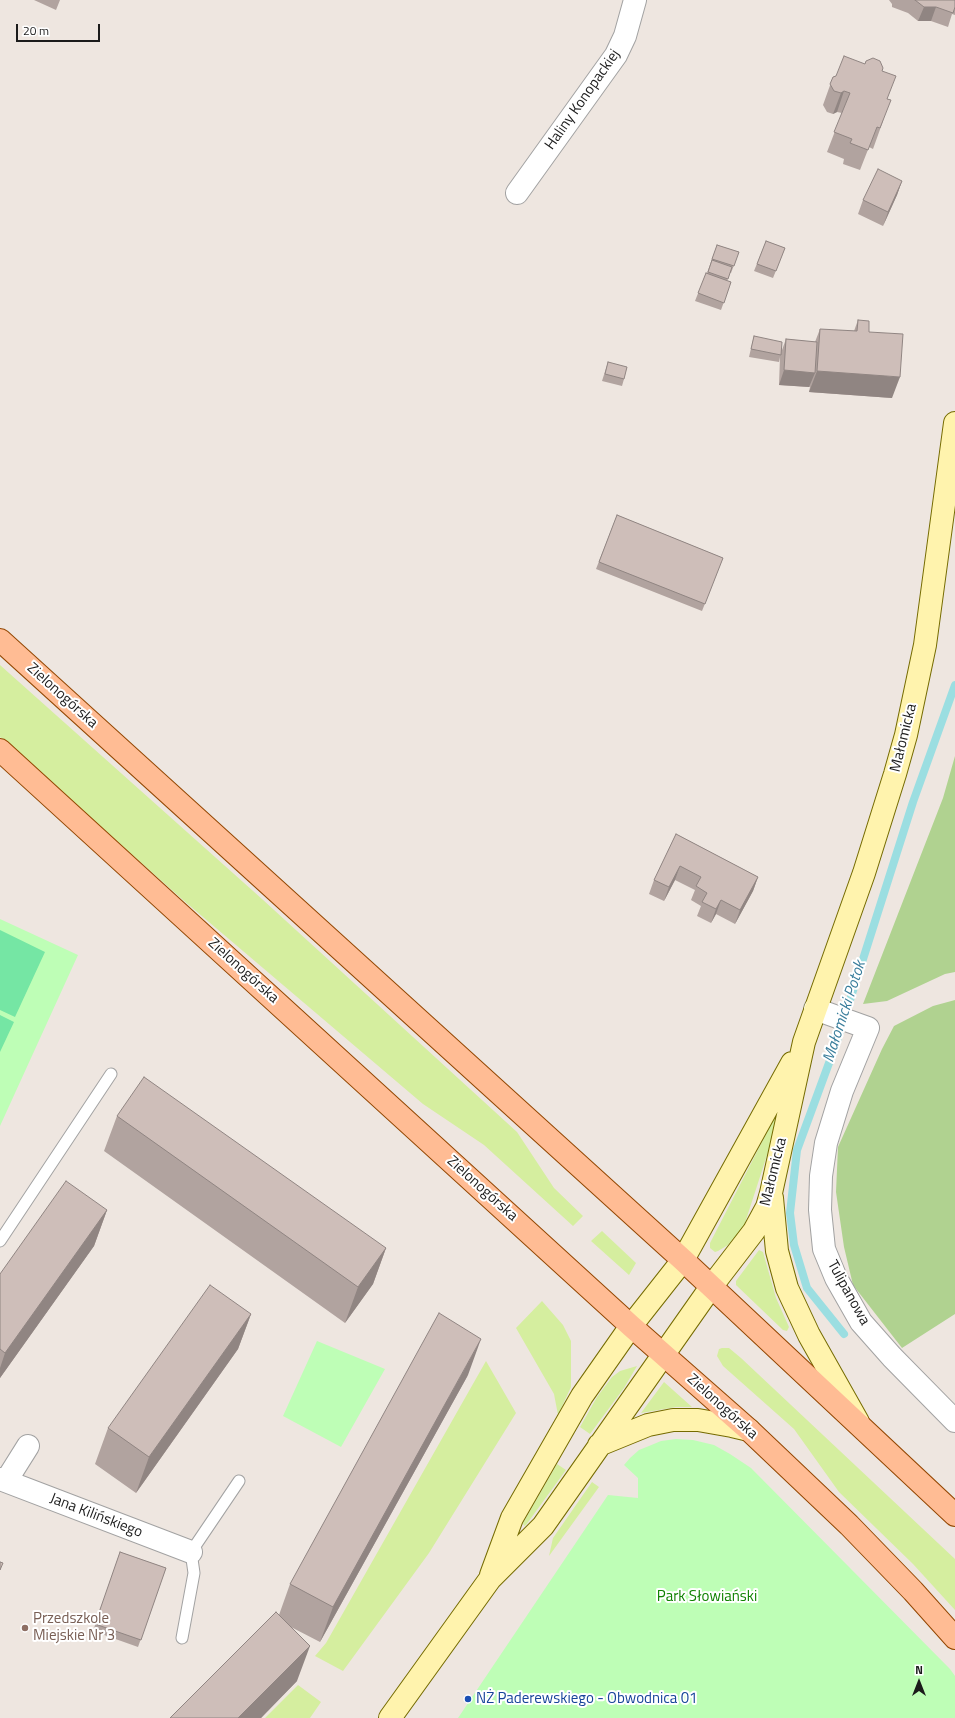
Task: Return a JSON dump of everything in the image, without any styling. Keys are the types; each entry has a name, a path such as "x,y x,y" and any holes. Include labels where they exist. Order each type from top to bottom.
{"main road":[{"name":"Zielonogórska","path":"0,640 683,1260 860,1424 955,1515"},
{"name":"Zielonogórska","path":"0,750 631,1326 749,1430 849,1525 913,1591 955,1638"}],"street":[{"name":"Haliny Konopackiej","path":"517,193 616,55 625,36 635,0"},
{"name":"Małomicka","path":"490,1580 512,1518 588,1386 631,1326 683,1260 804,1042 825,1013 870,854 906,735 925,645 955,423"},
{"name":"Tulipanowa","path":"825,1013 868,1028 842,1091 826,1143 821,1176 820,1210 824,1249 836,1278 861,1322 892,1357 955,1422"},
{"name":"Małomicka","path":"490,1580 540,1530 711,1287 754,1231 764,1212 771,1193 804,1042"},
{"path":"771,1193 777,1256 787,1288 810,1335 860,1424"},
{"path":"600,1445 648,1425 673,1420 698,1420 749,1430"},
{"path":"3,1480 28,1446"},
{"name":"Jana Kilińskiego","path":"3,1480 191,1552"},
{"path":"390,1718 490,1580"}],"lane":[{"path":"0,1241 111,1074"},
{"path":"182,1638 194,1573 191,1552 239,1481"}],"green space":[{"path":"0,665 262,899 517,1132 554,1188 583,1216 573,1226 484,1145 423,1104 183,900 0,737"},
{"path":"955,756 955,972 945,974 887,1001 863,1004 943,798"},
{"path":"0,919 78,955 0,1126"},
{"path":"0,930 45,952 15,1017 0,1010"},
{"path":"955,1000 955,1314 902,1348 853,1285 844,1247 836,1192 838,1147 882,1049 894,1026 933,1006"},
{"path":"0,1015 14,1022 0,1052"},
{"path":"778,1111 781,1112 745,1223 728,1245 715,1252 710,1248 710,1243"},
{"path":"602,1231 636,1263 629,1275 591,1241"},
{"path":"759,1250 763,1252 776,1298 789,1327 787,1331 783,1330 736,1285 736,1281"},
{"path":"542,1301 563,1325 571,1341 571,1387 558,1415 554,1394 516,1328"},
{"path":"317,1341 385,1369 341,1447 283,1416"},
{"path":"729,1348 741,1358 955,1559 955,1610 913,1564 839,1492 794,1429 723,1366 717,1356 719,1349"},
{"path":"486,1361 516,1413 429,1553 343,1671 315,1656 326,1643"},
{"path":"637,1366 624,1388 590,1434 580,1427 597,1397 612,1377 620,1371"},
{"path":"664,1382 692,1407 676,1407 641,1413"},
{"name":"Park Słowiański","path":"676,1439 693,1440 714,1445 751,1468 950,1669 955,1676 955,1718 458,1718 608,1495 638,1498 638,1478 624,1465 639,1450 661,1441"},
{"path":"557,1464 566,1470 524,1526 523,1523"},
{"path":"592,1482 599,1487 549,1556 553,1538"},
{"path":"298,1685 321,1702 310,1718 265,1718"}],"building":[{"path":"915,0 955,0 955,7 953,13 936,7 924,7"},
{"path":"844,56 865,64 866,61 873,58 880,61 883,68 882,71 896,76 887,99 891,100 880,128 877,127 868,150 850,143 852,139 834,132 850,93 844,91 841,93 834,91 830,84 833,77 836,76"},
{"path":"878,169 902,181 888,212 863,200"},
{"path":"766,241 785,248 776,271 757,264"},
{"path":"717,245 739,252 734,266 712,259"},
{"path":"712,260 732,267 728,279 708,272"},
{"path":"706,273 731,282 724,303 698,293"},
{"path":"858,320 869,321 869,332 903,334 900,377 817,371 820,329 857,331"},
{"path":"754,336 782,342 781,355 751,349"},
{"path":"786,339 817,342 815,373 784,370"},
{"path":"608,362 627,367 624,379 605,374"},
{"path":"617,515 723,558 705,604 599,562"},
{"path":"676,834 758,877 740,910 721,900 716,909 702,902 707,893 696,886 701,877 680,866 669,887 654,880"},
{"path":"144,1077 386,1248 358,1287 117,1116"},
{"path":"66,1181 107,1210 5,1353 0,1349 0,1274"},
{"path":"210,1285 251,1314 149,1457 108,1428"},
{"path":"439,1313 481,1339 333,1607 290,1584"},
{"path":"120,1552 166,1568 141,1640 95,1624"},
{"path":"0,1562 3,1563 0,1570"},
{"path":"276,1612 310,1646 238,1718 170,1718"}],"waterway":[{"name":"Małomicki Potok","path":"844,1334 807,1288 794,1245 790,1213 797,1150 836,1044 913,802 955,685"}],"place":[{"name":"Przedszkole Miejskie Nr 3","path":"25,1628"},
{"name":"NŻ Paderewskiego - Obwodnica 01","path":"468,1699"}]}
